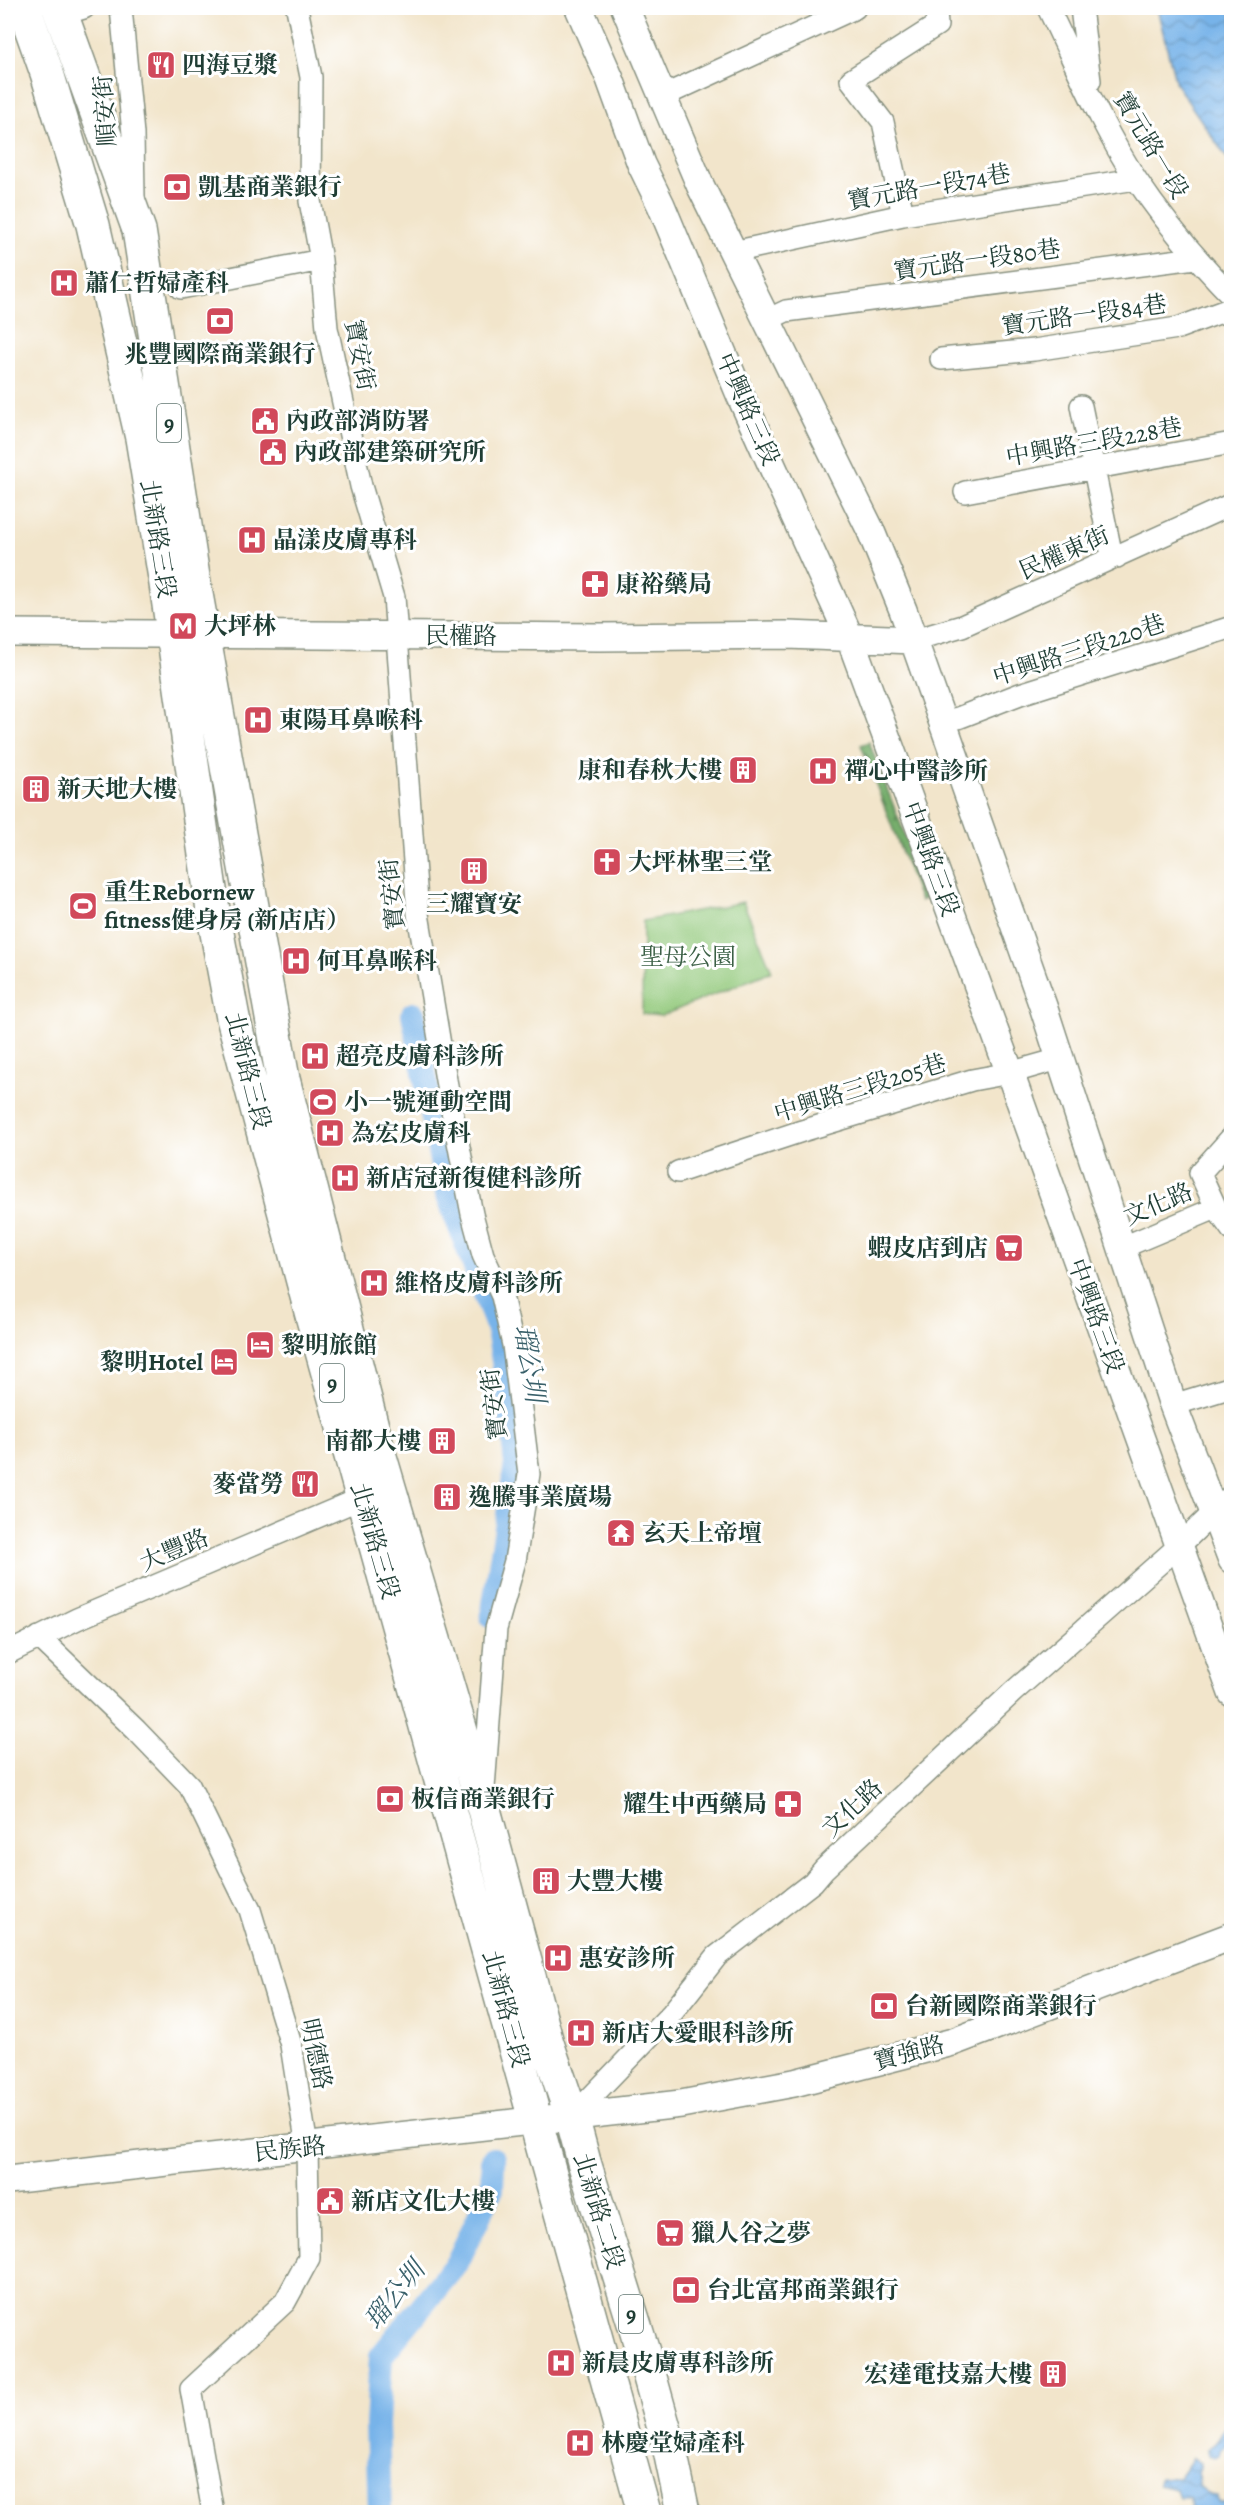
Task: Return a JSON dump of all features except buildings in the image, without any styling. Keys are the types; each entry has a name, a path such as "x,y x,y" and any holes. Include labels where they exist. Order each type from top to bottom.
{"main road":[{"name":"北新路三段","path":"24,8 47,74 93,225 189,634 283,1079 378,1449 483,1806 540,2016 572,2117"},
{"name":"北新路三段","path":"69,10 139,230 189,634 214,917 233,1018 362,1498 537,2122"},
{"name":"北新路二段","path":"572,2117 643,2352 669,2446 683,2512"},
{"name":"北新路二段","path":"537,2122 644,2512"}],"street":[{"name":"順安街","path":"121,8 134,134 134,211"},
{"name":"寶安街","path":"297,8 311,77 310,201 321,260 327,328 361,486 394,597 418,914 446,1080 472,1214 483,1255 502,1296 513,1345 528,1474 515,1561 495,1629 483,1806"},
{"name":"中興路三段","path":"579,8 610,79 641,164 661,205 741,397 850,638 1010,1073 1232,1693"},
{"name":"中興路三段","path":"625,8 700,185 870,529 914,640 1043,1006 1173,1405 1223,1504 1232,1560"},
{"path":"661,97 855,8"},
{"path":"903,215 884,122 851,80 937,25 936,9 939,8"},
{"name":"寶元路一段","path":"1048,8 1092,98 1136,179 1195,258 1232,296"},
{"path":"1081,8 1092,98"},
{"name":"順安街","path":"47,74 66,66 69,10"},
{"name":"寶元路一段74巷","path":"733,252 903,215 1136,179"},
{"name":"寶元路一段80巷","path":"767,320 786,311 1195,258"},
{"path":"181,288 321,260"},
{"name":"寶元路一段84巷","path":"941,359 1034,350 1178,328 1232,308"},
{"path":"1080,406 1110,547 1117,557"},
{"name":"中興路三段228巷","path":"965,492 1232,443"},
{"name":"民權東街","path":"914,640 962,626 1232,504"},
{"name":"中興路三段220巷","path":"943,721 958,718 1020,694 1232,627"},
{"name":"民權路","path":"8,633 397,636 788,635 914,640"},
{"name":"中興路三段205巷","path":"678,1172 972,1080 1010,1073 1059,1059"},
{"name":"文化路","path":"1232,1137 1200,1173 1216,1208 1232,1230"},
{"name":"文化路","path":"1121,1248 1216,1208"},
{"path":"1173,1405 1232,1387"},
{"name":"大豐路","path":"8,1653 88,1614 362,1498"},
{"name":"文化路","path":"572,2117 672,2013 722,1951 813,1882 824,1869 1014,1691 1179,1546 1223,1504"},
{"name":"明德路","path":"39,1637 136,1730 189,1785 250,1910 291,2045 307,2147 309,2258 285,2302 191,2389 213,2512"},
{"name":"寶強路","path":"572,2117 681,2104 794,2083 952,2042 1232,1936"},
{"name":"民族路","path":"8,2180 572,2117"}],"green space":[{"path":"869,742 929,897 920,901 861,745"},
{"name":"聖母公園","path":"743,902 772,971 661,1016 642,1014 643,921"}],"water":[{"path":"1157,8 1229,8 1232,16 1231,164 1176,84"},
{"path":"1231,2422 1231,2440 1221,2450 1220,2455 1215,2458 1208,2456 1207,2449 1216,2442"},
{"path":"1193,2458 1201,2463 1198,2474 1199,2486 1210,2495 1217,2496 1218,2502 1231,2499 1231,2512 1190,2512 1189,2498 1180,2498 1177,2489 1158,2485 1159,2478 1179,2478"}],"waterway":[{"name":"瑠公圳","path":"413,1014 447,1193 498,1329 508,1392 516,1464 492,1617"},
{"name":"瑠公圳","path":"380,2512 377,2424 381,2356 457,2263 492,2189 493,2159"}],"place":[{"name":"四海豆漿","path":"161,65"},
{"name":"凱基商業銀行","path":"177,187"},
{"name":"蕭仁哲婦產科","path":"64,283"},
{"name":"兆豐國際商業銀行","path":"220,321"},
{"name":"內政部消防署","path":"265,421"},
{"name":"內政部建築研究所","path":"273,452"},
{"name":"晶漾皮膚專科","path":"252,540"},
{"name":"康裕藥局","path":"595,584"},
{"name":"大坪林","path":"183,626"},
{"name":"東陽耳鼻喉科","path":"258,720"},
{"name":"康和春秋大樓","path":"743,770"},
{"name":"禪心中醫診所","path":"823,771"},
{"name":"新天地大樓","path":"36,789"},
{"name":"大坪林聖三堂","path":"607,862"},
{"name":"三耀寶安","path":"474,871"},
{"name":"重生Rebornew fitness健身房 (新店店）","path":"83,906"},
{"name":"何耳鼻喉科","path":"296,961"},
{"name":"超亮皮膚科診所","path":"315,1056"},
{"name":"小一號運動空間","path":"323,1102"},
{"name":"為宏皮膚科","path":"330,1133"},
{"name":"新店冠新復健科診所","path":"345,1178"},
{"name":"蝦皮店到店","path":"1009,1248"},
{"name":"維格皮膚科診所","path":"374,1283"},
{"name":"黎明旅館","path":"260,1345"},
{"name":"黎明Hotel","path":"224,1362"},
{"name":"南都大樓","path":"442,1441"},
{"name":"麥當勞","path":"305,1484"},
{"name":"逸騰事業廣場","path":"447,1497"},
{"name":"玄天上帝壇","path":"621,1533"},
{"name":"板信商業銀行","path":"390,1799"},
{"name":"耀生中西藥局","path":"788,1804"},
{"name":"大豐大樓","path":"546,1881"},
{"name":"惠安診所","path":"558,1958"},
{"name":"台新國際商業銀行","path":"884,2006"},
{"name":"新店大愛眼科診所","path":"581,2033"},
{"name":"新店文化大樓","path":"330,2201"},
{"name":"獵人谷之夢","path":"670,2233"},
{"name":"台北富邦商業銀行","path":"686,2290"},
{"name":"新晨皮膚專科診所","path":"561,2363"},
{"name":"宏達電技嘉大樓","path":"1053,2374"},
{"name":"林慶堂婦產科","path":"580,2443"}]}
